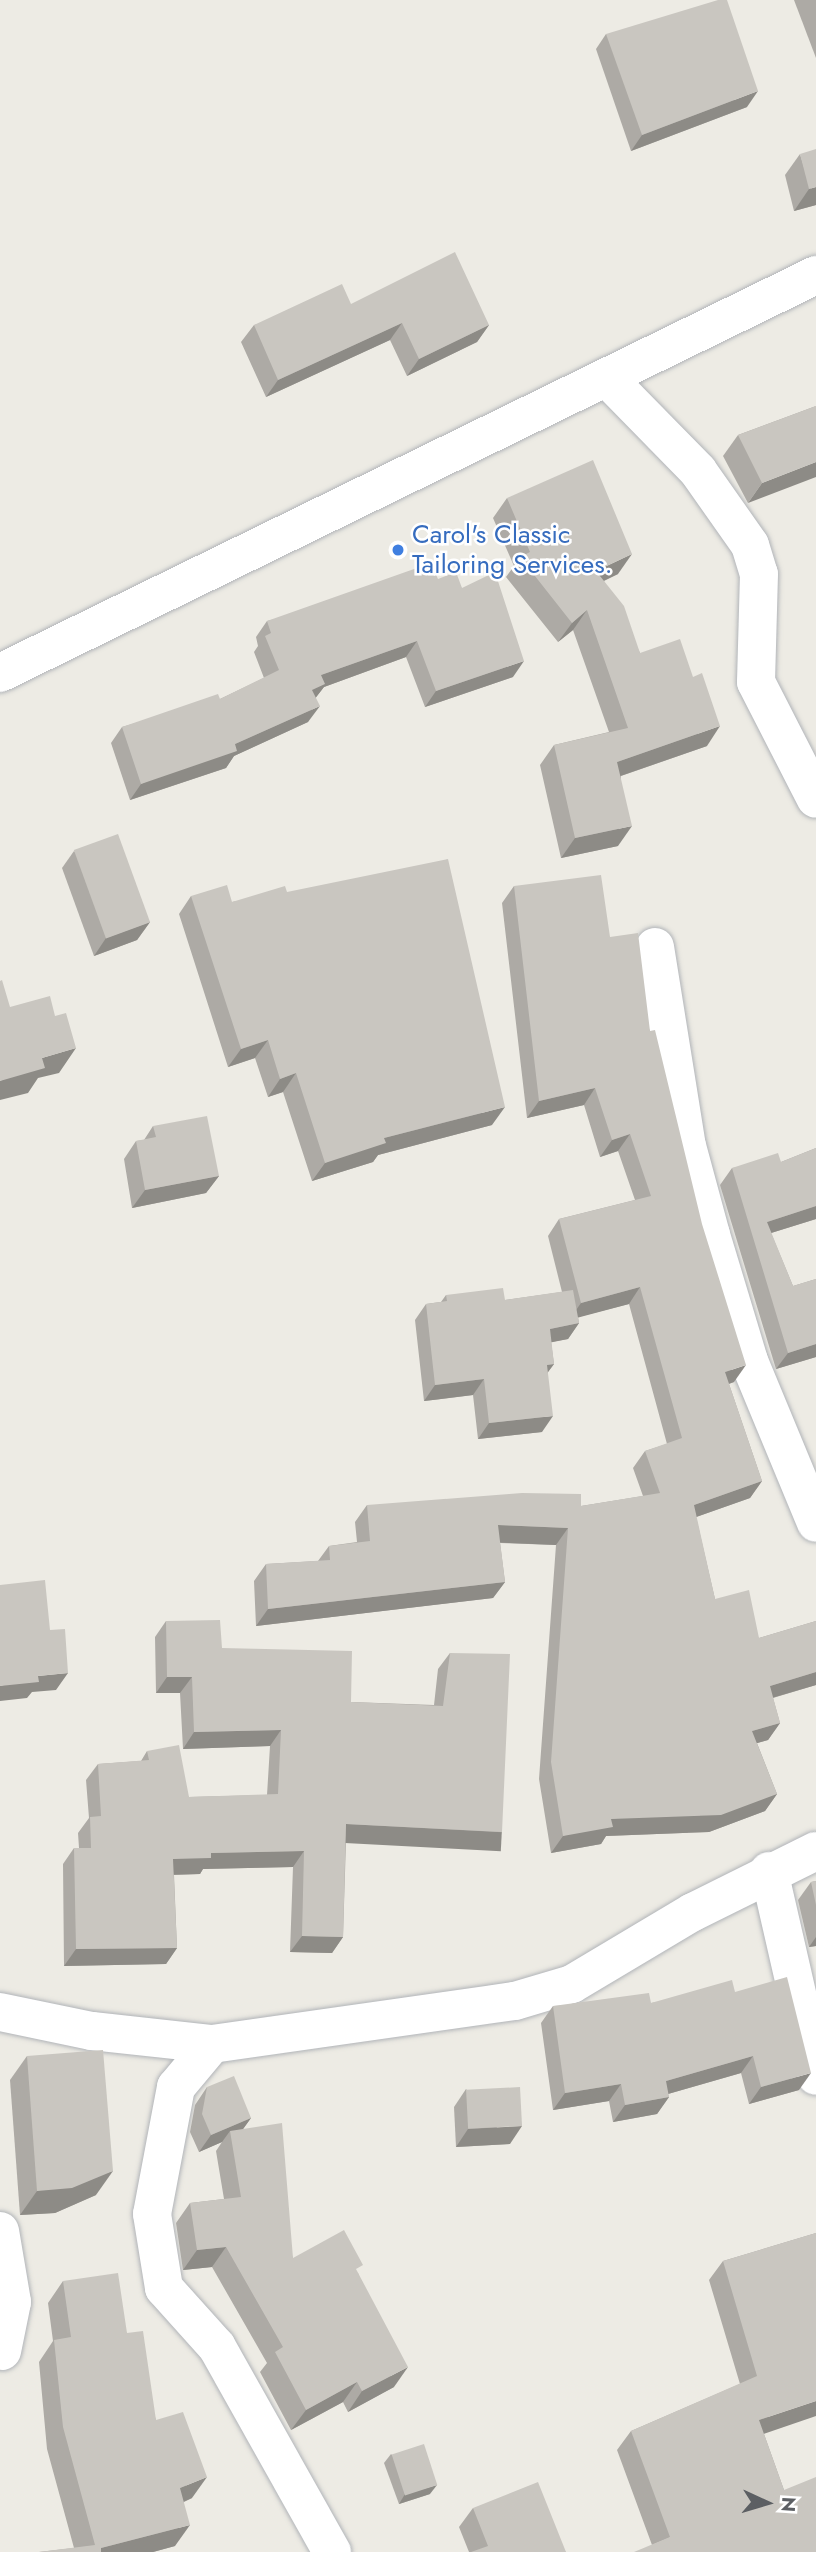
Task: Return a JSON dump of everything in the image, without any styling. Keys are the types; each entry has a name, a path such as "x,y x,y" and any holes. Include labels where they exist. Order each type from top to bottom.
{"street":[{"path":"0,673 608,379 816,275"},
{"path":"608,379 698,471 750,545 759,574 756,682 816,799"},
{"path":"655,947 687,1146 711,1235 749,1361 816,1522"},
{"path":"0,2012 92,2031 212,2044 386,2023 515,2001 572,1984 769,1871 816,1851"},
{"path":"769,1871 816,2076"},
{"path":"212,2044 176,2087 152,2214 164,2288 217,2347 332,2552"},
{"path":"0,2231 12,2302 2,2351"}],"building":[{"path":"718,0 727,0 758,91 642,135 606,34"},
{"path":"816,149 816,187 809,189 800,154"},
{"path":"455,252 489,325 419,359 402,323 278,380 254,325 342,284 351,304"},
{"path":"816,406 816,462 762,483 738,435"},
{"path":"593,460 632,554 596,571 624,606 640,653 680,639 693,677 702,673 720,726 617,762 632,826 575,838 554,745 628,728 587,610 572,623 520,557 530,552 507,498"},
{"path":"431,563 438,579 456,572 462,588 495,572 524,661 436,691 417,641 321,675 325,684 312,690 320,706 235,744 237,751 141,784 122,727 218,694 220,699 279,670 265,636 271,633 267,621"},
{"path":"118,834 150,922 106,938 74,850"},
{"path":"448,859 505,1107 384,1138 386,1143 325,1163 296,1073 280,1079 268,1040 241,1049 191,896 227,885 232,902 285,886 287,892"},
{"path":"601,875 610,937 638,933 650,1031 655,1030 702,1224 746,1365 725,1372 762,1481 694,1505 715,1599 749,1590 759,1638 816,1621 816,1672 770,1686 780,1723 752,1731 777,1794 721,1815 611,1819 613,1827 563,1836 551,1762 568,1528 498,1525 505,1582 268,1609 266,1564 330,1560 329,1546 370,1541 367,1505 522,1493 581,1494 581,1506 660,1493 645,1451 682,1438 640,1287 581,1303 559,1219 651,1196 630,1134 612,1140 595,1088 539,1101 514,886"},
{"path":"2,980 10,1007 50,996 55,1016 66,1013 76,1048 42,1058 45,1068 0,1081 0,981"},
{"path":"207,1116 219,1176 145,1190 136,1141 156,1137 153,1126"},
{"path":"816,1148 816,1206 767,1222 793,1286 816,1279 816,1344 788,1353 732,1168 778,1153 781,1162"},
{"path":"503,1288 505,1300 573,1290 579,1323 550,1329 554,1364 547,1365 553,1416 489,1423 484,1379 435,1385 426,1304 447,1301 446,1295"},
{"path":"45,1580 50,1630 65,1629 68,1673 38,1676 39,1682 0,1686 0,1585"},
{"path":"220,1620 222,1648 352,1651 351,1702 443,1706 450,1653 510,1654 502,1832 346,1824 343,1937 302,1936 304,1851 211,1853 211,1858 173,1859 177,1948 76,1949 74,1848 91,1848 90,1817 101,1816 98,1764 149,1760 147,1751 179,1745 189,1797 278,1794 281,1730 194,1732 192,1677 167,1677 166,1621"},
{"path":"816,1881 816,1905 811,1882"},
{"path":"787,1977 811,2073 761,2087 753,2056 666,2081 669,2097 625,2105 621,2084 565,2093 553,2006 649,1993 651,2003 732,1980 735,1992"},
{"path":"103,2050 113,2171 72,2188 37,2191 27,2056"},
{"path":"234,2076 251,2118 211,2135 202,2114 207,2087"},
{"path":"520,2087 522,2126 468,2129 466,2090"},
{"path":"282,2123 293,2258 344,2230 363,2265 356,2269 408,2367 362,2391 357,2382 306,2410 275,2352 283,2347 226,2247 197,2250 190,2203 241,2197 230,2131"},
{"path":"816,2233 816,2401 759,2420 784,2490 816,2477 816,2552 634,2552 670,2537 631,2431 757,2376 723,2261"},
{"path":"118,2273 127,2333 143,2331 156,2420 183,2412 207,2477 180,2488 190,2525 101,2548 101,2552 39,2552 95,2545 63,2427 54,2340 71,2337 63,2281"},
{"path":"424,2444 437,2485 405,2495 392,2455"},
{"path":"538,2482 566,2552 471,2552 488,2546 473,2508"}],"place":[{"name":"Carol's Classic Tailoring Services.","path":"398,550"}]}
